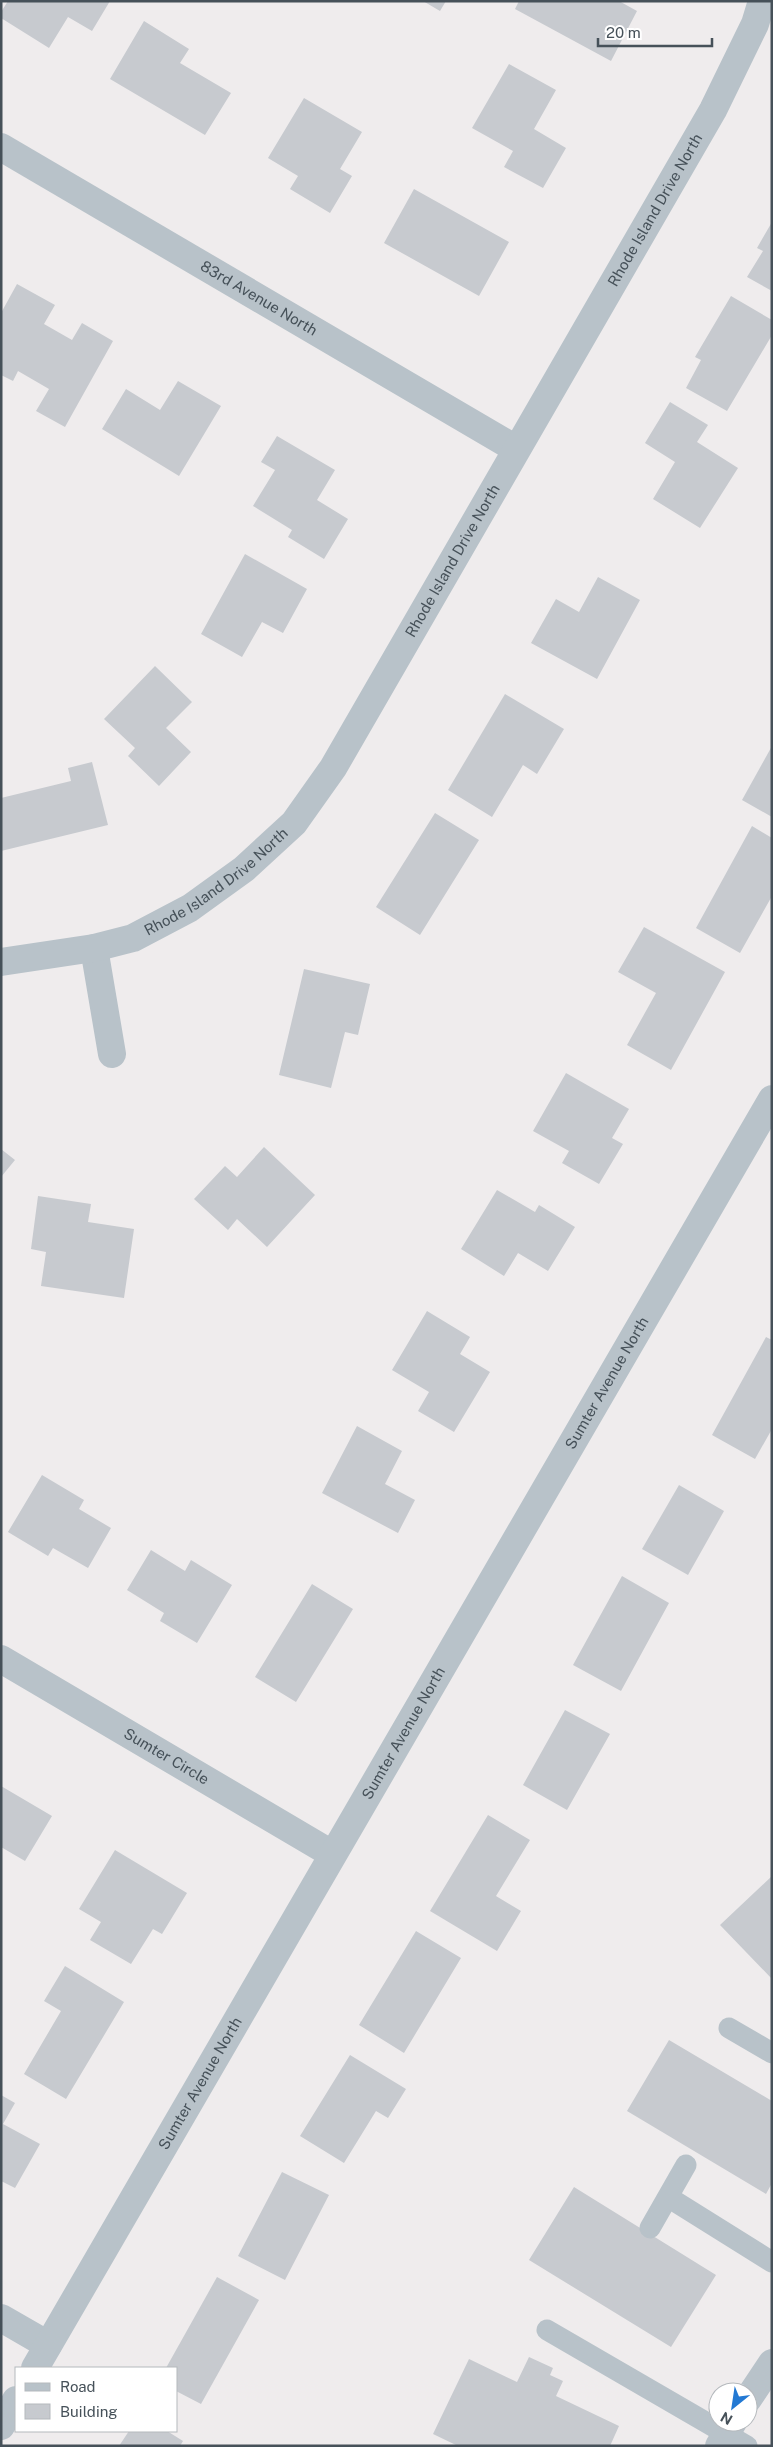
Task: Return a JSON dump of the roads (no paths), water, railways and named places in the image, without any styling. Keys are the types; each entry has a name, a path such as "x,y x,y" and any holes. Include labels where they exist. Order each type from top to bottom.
{"street":[{"name":"Rhode Island Drive North","path":"1,962 94,948 133,938 190,908 244,869 294,823 333,768 713,110 755,24 762,1"},
{"name":"83rd Avenue North","path":"1,147 516,449"},
{"path":"94,948 112,1054"},
{"name":"Sumter Avenue North","path":"35,2367 772,1099"},
{"name":"Sumter Circle","path":"1,1659 332,1854"},
{"path":"1,2318 48,2345"},
{"path":"758,2384 772,2363"},
{"path":"1,2426 15,2402"}],"lane":[{"path":"729,2028 772,2053"},
{"path":"650,2228 686,2165"},
{"path":"668,2196 772,2262"},
{"path":"548,2330 731,2437"}]}
